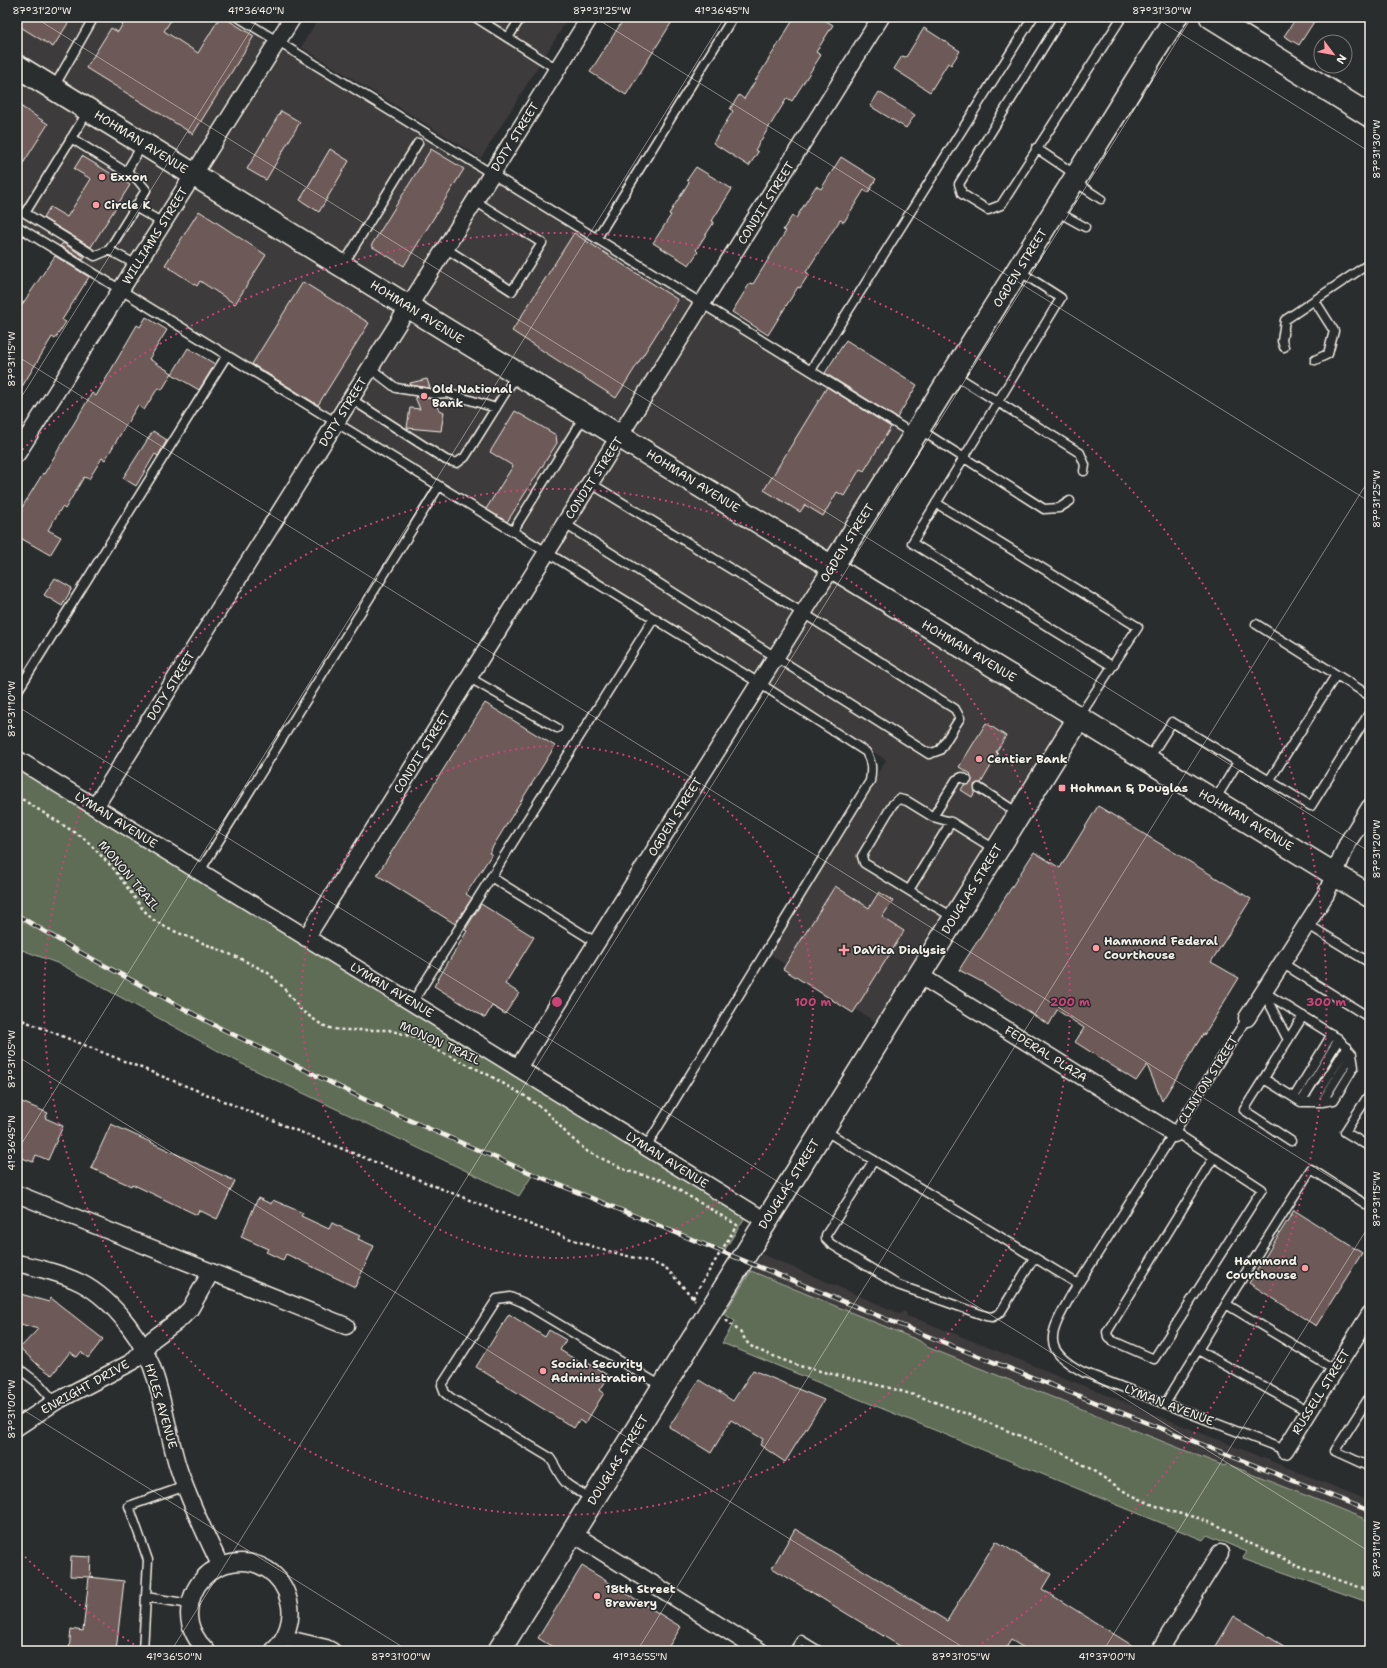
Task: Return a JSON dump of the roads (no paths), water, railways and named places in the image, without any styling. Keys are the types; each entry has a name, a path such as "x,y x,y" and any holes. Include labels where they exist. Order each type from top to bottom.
{"street":[{"name":"WILLIAMS STREET","path":"17,454 293,17"},
{"name":"DOTY STREET","path":"95,807 590,17"},
{"name":"CONDIT STREET","path":"306,938 546,552 704,304 881,17"},
{"name":"OGDEN STREET","path":"518,1068 1176,17"},
{"path":"1211,17 1370,116"},
{"name":"HOHMAN AVENUE","path":"17,66 1370,896"},
{"name":"DOUGLAS STREET","path":"499,1651 1079,718"},
{"name":"LYMAN AVENUE","path":"17,759 766,1221"},
{"name":"CLINTON STREET","path":"1247,1018 1326,894 1348,842 1370,807"},
{"name":"FEDERAL PLAZA","path":"919,975 1174,1133"},
{"path":"17,1194 346,1326"},
{"name":"HYLES AVENUE","path":"17,1263 46,1270 81,1283 101,1296 121,1316 144,1348 156,1378 166,1424 178,1468 220,1565"},
{"name":"ENRIGHT DRIVE","path":"17,1427 55,1402 132,1362 153,1339 180,1319 190,1309 211,1272"},
{"name":"RUSSELL STREET","path":"1285,1450 1370,1314"},
{"path":"572,1534 760,1651"},
{"path":"1159,1651 1220,1553"},
{"path":"207,1651 193,1634 189,1619 190,1604 195,1588 206,1574 220,1565 236,1562 251,1563 266,1569 278,1579 287,1592 290,1607 290,1623 284,1638 273,1651"},
{"path":"284,1638 326,1648 332,1651"}],"lane":[{"path":"53,88 94,17"},
{"path":"238,17 811,370 964,458 1044,509 1058,508 1070,501"},
{"path":"475,17 557,69"},
{"path":"508,38 521,17"},
{"path":"597,238 734,17"},
{"path":"811,370 1033,17"},
{"path":"1062,17 958,184 962,194 988,210 1001,205 1036,148 1120,20 1119,17"},
{"path":"71,138 137,179 146,190 109,250 95,256 25,213 71,138 89,110"},
{"path":"343,266 418,143"},
{"path":"126,172 143,144"},
{"path":"1036,148 1101,199"},
{"path":"445,248 512,291 542,243 475,201"},
{"path":"135,207 163,223"},
{"path":"1055,210 1084,227"},
{"path":"17,226 759,683 866,752 871,761 872,769 870,781 646,1147"},
{"path":"109,250 137,264"},
{"path":"1284,347 1282,342 1285,320 1370,263"},
{"path":"1018,270 1061,298 912,543 1112,666"},
{"path":"1315,301 1334,331 1328,354 1315,360"},
{"path":"17,692 227,355"},
{"path":"370,368 396,388 434,394 447,393 496,408"},
{"path":"351,399 446,460 457,463 465,457 518,373"},
{"path":"953,374 1080,453 1085,465 1084,471"},
{"path":"513,531 585,415"},
{"path":"565,524 929,754 940,750 960,718 955,709 803,613 590,484"},
{"path":"200,871 439,486"},
{"path":"936,503 1138,627 1079,718"},
{"path":"412,1003 654,618"},
{"path":"1256,624 1370,696"},
{"path":"1269,781 1336,675"},
{"path":"468,677 557,728"},
{"path":"1148,760 1172,722 1311,806 1370,712"},
{"path":"1215,801 1238,762"},
{"path":"933,817 956,780 962,777 967,780"},
{"path":"979,788 1019,814"},
{"path":"954,918 864,863 862,856 893,804 899,800 908,802 933,817 951,822 996,850"},
{"path":"909,890 951,822"},
{"path":"491,877 597,943"},
{"path":"1307,924 1370,964"},
{"path":"1282,963 1370,1018"},
{"path":"1264,992 1336,1037 1352,1054 1322,1102 1297,1099 1264,1079"},
{"path":"1264,992 1288,1040"},
{"path":"1291,1141 1244,1110 1303,1016"},
{"name":"CLINTON STREET","path":"1058,1353 1052,1335 1055,1324 1078,1284 1247,1018"},
{"path":"1297,1099 1336,1037"},
{"path":"1312,1102 1347,1047"},
{"path":"1370,1093 1345,1132 1370,1147"},
{"path":"823,1129 1078,1284"},
{"path":"1174,1133 1214,1157 1262,1189 1154,1359 1113,1341 1108,1337 1107,1332 1214,1157"},
{"path":"874,1160 826,1235 826,1238 831,1244 898,1285 992,1317 1000,1313 1034,1258"},
{"path":"1166,1404 1226,1304 1311,1169 1370,1207"},
{"path":"594,1500 567,1484 560,1476 555,1463 549,1457 451,1398 445,1393 442,1385 497,1299 510,1297 522,1302 663,1387"},
{"path":"1226,1304 1335,1370"},
{"path":"1198,1350 1309,1412"},
{"name":"LYMAN AVENUE","path":"1058,1353 1068,1364 1083,1372 1285,1450"},
{"path":"17,1367 39,1384 55,1402"},
{"path":"1370,1396 1335,1451 1370,1467"},
{"path":"143,1651 148,1560 129,1506 186,1486"},
{"path":"146,1597 190,1604"},
{"path":"794,1651 801,1640 819,1651"}],"railway":[{"path":"17,915 76,950 218,1027 386,1110 533,1174 920,1333 1370,1511"}],"place":[{"name":"Exxon","path":"102,177"},
{"name":"Circle K","path":"96,205"},
{"name":"Old National Bank","path":"424,396"},
{"name":"Centier Bank","path":"979,759"},
{"name":"Hohman & Douglas","path":"1062,788"},
{"name":"Hammond Federal Courthouse","path":"1096,948"},
{"name":"DaVita Dialysis","path":"844,950"},
{"name":"Hammond Courthouse","path":"1305,1268"},
{"name":"Social Security Administration","path":"543,1371"},
{"name":"18th Street Brewery","path":"597,1596"}]}
